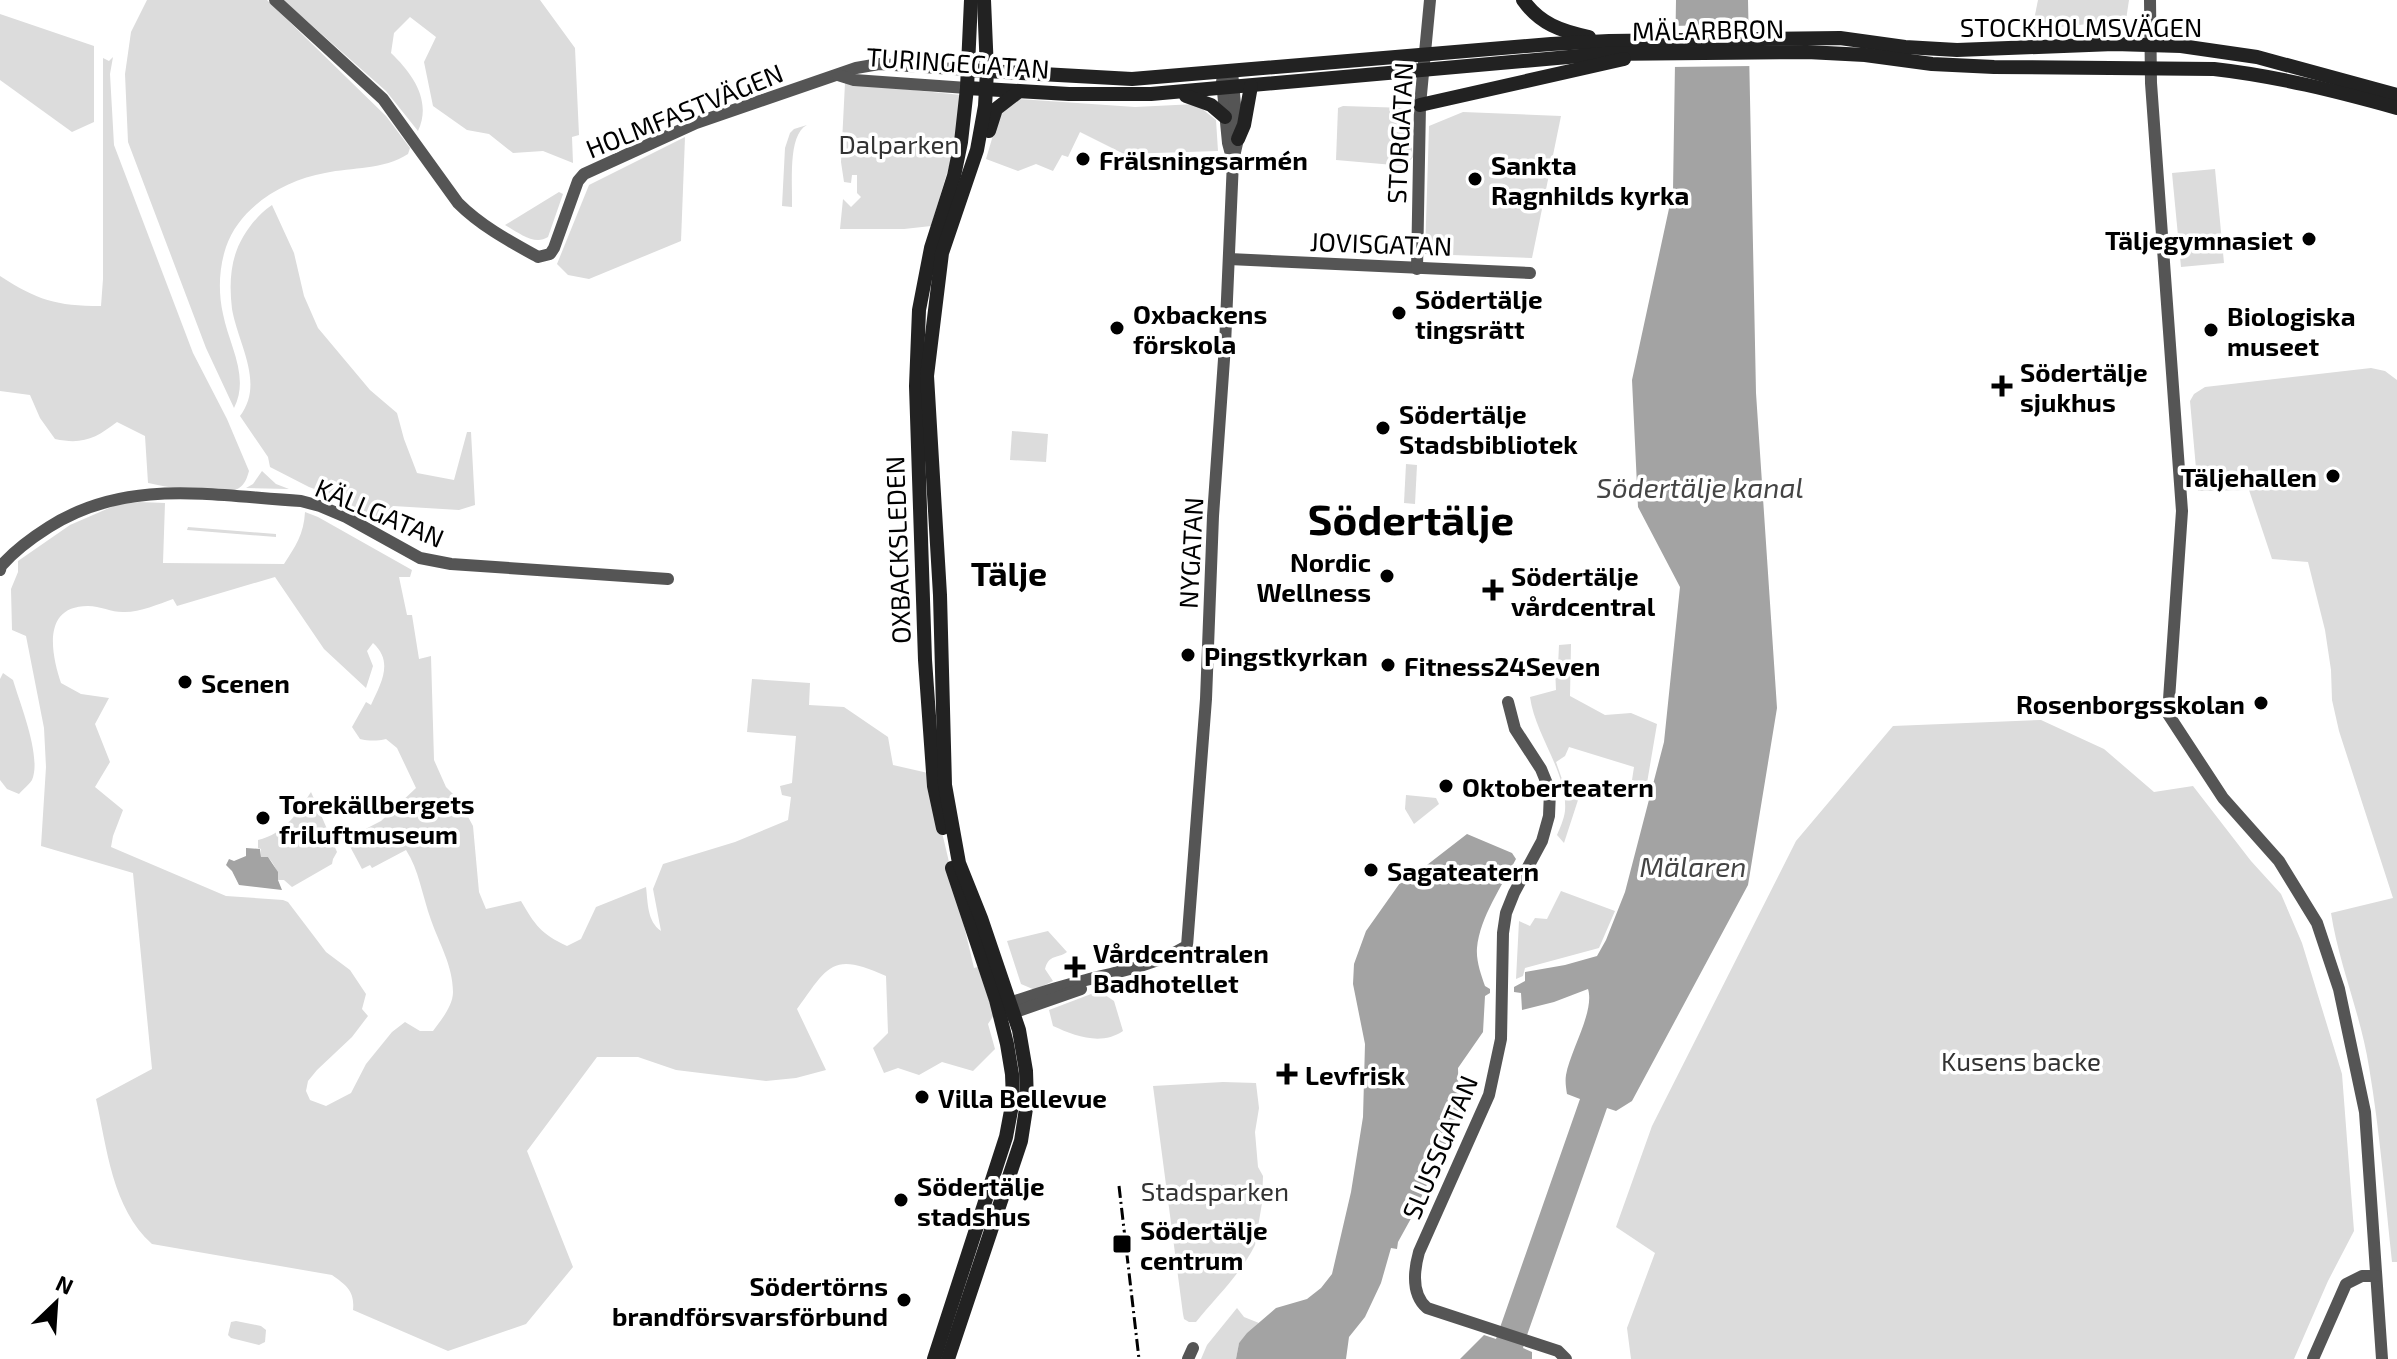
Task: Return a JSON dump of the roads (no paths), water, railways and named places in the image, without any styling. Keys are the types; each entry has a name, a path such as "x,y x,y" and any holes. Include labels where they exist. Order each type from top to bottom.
{"main road":[{"name":"OXBACKSLEDEN","path":"971,0 961,142 954,176 931,248 919,310 916,386 924,648 934,786 950,863 1006,1010"},
{"name":"OXBACKSLEDEN","path":"984,0 987,71 982,127 942,253 927,376 940,595 945,785 959,863 1006,1010"},
{"path":"1523,0 1536,16 1551,26 1609,53"},
{"name":"STOCKHOLMSVÄGEN","path":"1807,45 1853,39 1905,47 1957,50 2150,45 2207,49 2257,57 2397,95"},
{"name":"MÄLARBRON","path":"1609,53 1807,45"},
{"name":"MÄLARBRON","path":"1609,53 1807,45"},
{"name":"STOCKHOLMSVÄGEN","path":"1807,45 1948,65 2243,72 2310,85 2397,108"},
{"name":"TURINGEGATAN","path":"968,70 1132,79 1258,69 1609,53"},
{"path":"1420,105 1609,53"},
{"name":"TURINGEGATAN","path":"967,88 1118,95 1174,93 1486,57"},
{"path":"1238,139 1252,86"},
{"path":"971,166 978,160 994,112 1000,104 1019,92"},
{"path":"1174,93 1203,100 1225,117"},
{"path":"934,1359 1006,1137 1013,1100 1006,1010"},
{"path":"948,1359 1000,1210 1025,1119 1026,1071 1006,1010"}],"street":[{"name":"HOLMFASTVÄGEN","path":"275,0 383,99 458,203 473,218 538,257 550,254 554,248 578,181 584,174 696,123 838,75"},
{"name":"STORGATAN","path":"1417,269 1420,105 1430,0"},
{"path":"2150,0 2151,68 2182,511 2168,714 2223,798 2279,861 2317,923 2339,989 2365,1112 2382,1359"},
{"name":"TURINGEGATAN","path":"838,75 879,64 968,70"},
{"name":"NYGATAN","path":"1006,1010 1032,995 1131,970 1187,946 1206,699 1233,161 1238,139 1227,72"},
{"name":"TURINGEGATAN","path":"838,75 854,80 967,88"},
{"name":"NYGATAN","path":"1229,88 1225,117 1233,161"},
{"name":"JOVISGATAN","path":"1229,259 1530,273"},
{"name":"KÄLLGATAN","path":"0,568 22,545 65,517 86,508 115,498 175,493 301,501 346,517 420,558 451,564 668,579"},
{"name":"SLUSSGATAN","path":"1508,702 1515,729 1541,769 1550,791 1549,816 1542,841 1506,913 1501,1039 1489,1095 1416,1264 1416,1285 1421,1303 1427,1308 1558,1351 1566,1359"},
{"path":"2313,1359 2346,1284 2362,1276 2376,1276"}],"water":[{"name":"Södertälje kanal","path":"1676,0 1748,0 1756,393 1777,708 1748,885 1632,1101 1616,1111 1607,1108 1523,1348 1532,1352 1532,1359 1460,1359 1484,1335 1496,1339 1580,1099 1567,1094 1566,1077 1588,1008 1588,989 1522,1010 1521,993 1514,992 1514,987 1525,981 1525,972 1597,956 1625,892 1664,742 1680,587 1638,507 1632,380 1673,190"},
{"path":"1467,834 1512,853 1516,859 1492,902 1479,936 1478,963 1490,993 1485,996 1483,1032 1458,1068 1456,1121 1397,1249 1391,1248 1381,1283 1365,1317 1349,1337 1346,1359 1236,1359 1239,1343 1247,1333 1276,1308 1307,1299 1332,1274 1351,1192 1363,1117 1365,1044 1353,984 1354,964 1366,931 1407,873 1414,875"},
{"path":"246,848 260,849 261,857 268,857 278,872 282,890 239,885 226,865 229,859 234,861 246,856"}],"railway":[{"path":"1119,1186 1139,1359"}],"place":[{"name":"Frälsningsarmén","path":"1083,159"},
{"name":"Sankta Ragnhilds kyrka","path":"1475,179"},
{"name":"Täljegymnasiet","path":"2309,239"},
{"name":"Södertälje tingsrätt","path":"1399,313"},
{"name":"Oxbackens förskola","path":"1117,328"},
{"name":"Biologiska museet","path":"2211,330"},
{"name":"Södertälje sjukhus","path":"2002,386"},
{"name":"Södertälje Stadsbibliotek","path":"1383,428"},
{"name":"Täljehallen","path":"2333,476"},
{"name":"Nordic Wellness","path":"1387,576"},
{"name":"Södertälje vårdcentral","path":"1493,590"},
{"name":"Pingstkyrkan","path":"1188,655"},
{"name":"Fitness24Seven","path":"1388,665"},
{"name":"Scenen","path":"185,682"},
{"name":"Rosenborgsskolan","path":"2261,703"},
{"name":"Oktoberteatern","path":"1446,786"},
{"name":"Torekällbergets friluftmuseum","path":"263,818"},
{"name":"Sagateatern","path":"1371,870"},
{"name":"Vårdcentralen Badhotellet","path":"1075,967"},
{"name":"Levfrisk","path":"1287,1074"},
{"name":"Villa Bellevue","path":"922,1097"},
{"name":"Södertälje stadshus","path":"901,1200"},
{"name":"Södertälje centrum","path":"1122,1244"},
{"name":"Södertörns brandförsvarsförbund","path":"904,1300"}],"district":[{"name":"Södertälje","path":"1411,518"},
{"name":"Tälje","path":"1009,572"}],"park label":[{"name":"Dalparken","path":"899,143"},
{"name":"Kusens backe","path":"2021,1060"},
{"name":"Stadsparken","path":"1215,1190"}],"water label":[{"name":"Mälaren","path":"1693,866"}]}
